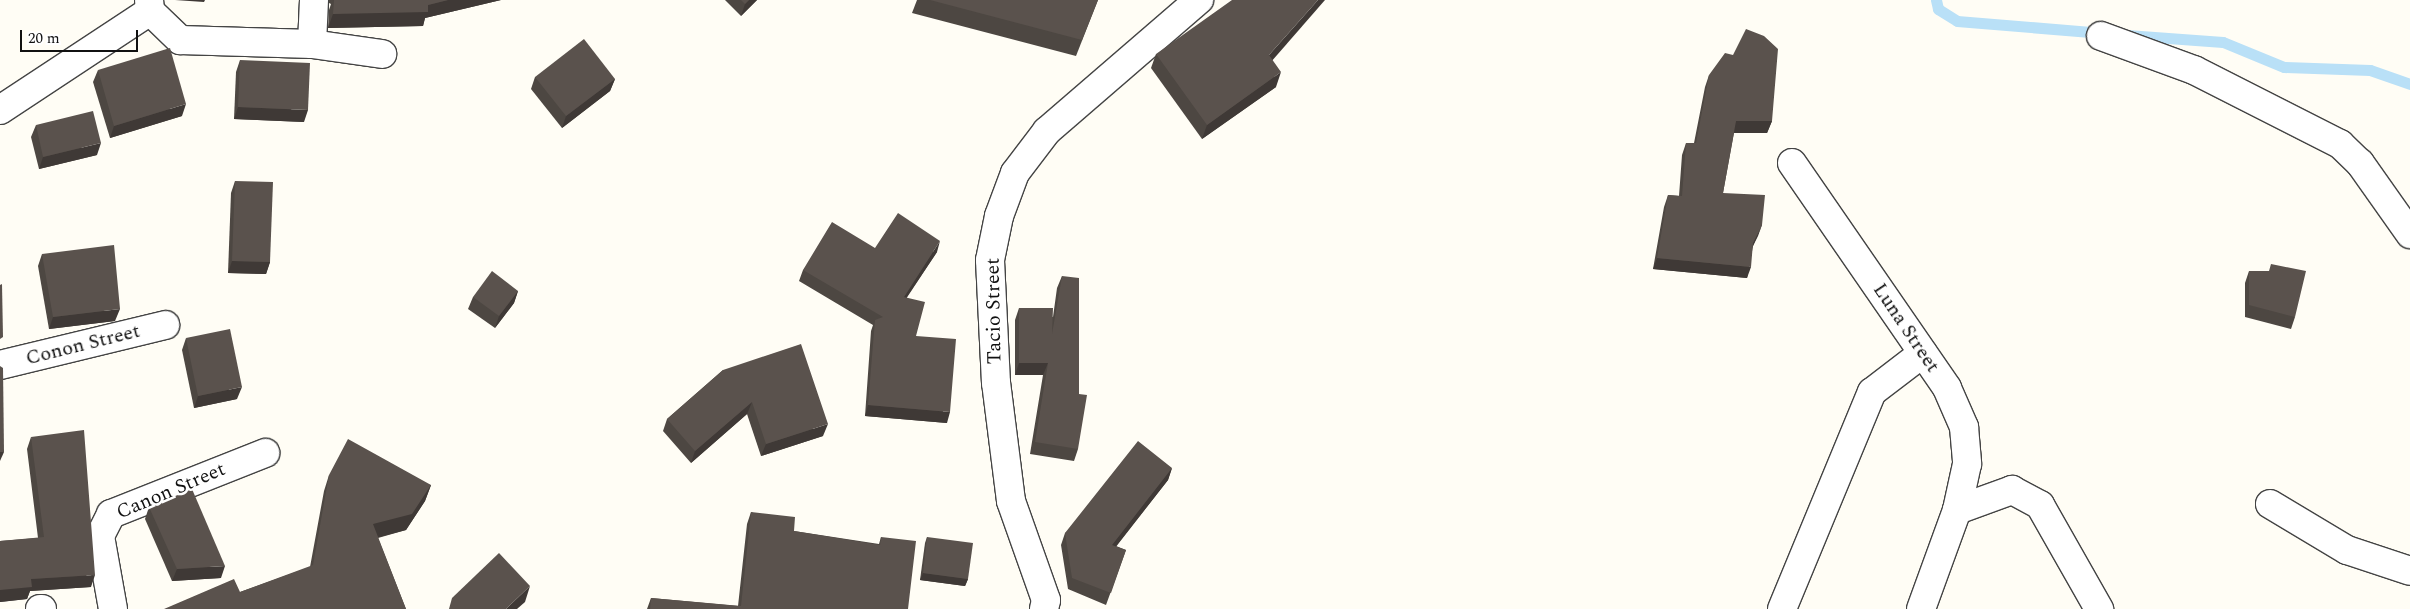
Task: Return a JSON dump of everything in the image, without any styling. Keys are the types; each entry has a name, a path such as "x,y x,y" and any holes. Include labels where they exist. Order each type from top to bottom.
{"street":[{"path":"312,44 314,0"},
{"name":"Tacio Street","path":"1044,609 1011,501 996,383 990,260 999,216 1016,173 1047,131 1198,0"},
{"path":"0,110 150,5 180,40 312,44 382,54"},
{"path":"2101,36 2194,70 2340,144 2360,163 2410,234"},
{"name":"Luna Street","path":"1792,163 1947,388 1964,427 1967,464 1957,510 1921,609"},
{"name":"Conon Street","path":"0,365 165,325"},
{"path":"1782,609 1872,392 1923,353"},
{"name":"Canon Street","path":"113,609 100,536 111,514 265,452"},
{"path":"1957,510 2012,490 2040,505 2099,609"},
{"path":"2270,504 2347,550 2410,571"}],"building":[{"path":"334,0 448,0 428,5 428,12 333,14"},
{"path":"741,0 749,0 745,4"},
{"path":"930,0 1098,0 1082,40"},
{"path":"1232,0 1318,0 1269,55 1281,72 1207,125 1156,54"},
{"path":"1746,29 1764,36 1778,49 1772,121 1736,121 1723,193 1765,195 1762,225 1753,243 1751,267 1657,258 1668,195 1682,196 1686,143 1696,143 1709,75 1725,53 1733,55"},
{"path":"584,39 615,79 566,116 535,77"},
{"path":"170,48 186,104 114,126 98,70"},
{"path":"240,60 310,63 308,110 238,107"},
{"path":"93,111 101,143 43,157 36,125"},
{"path":"235,181 273,182 270,262 232,261"},
{"path":"898,213 940,241 904,297 925,302 916,336 956,339 950,412 868,405 875,320 883,317 803,270 832,222 875,248"},
{"path":"114,245 120,309 53,317 42,254"},
{"path":"2271,264 2306,271 2295,317 2249,305 2249,271 2269,271"},
{"path":"492,271 518,291 499,316 473,297"},
{"path":"1062,276 1079,278 1079,394 1087,395 1078,449 1035,442 1048,363 1019,363 1019,308 1053,308 1052,334"},
{"path":"2,284 3,337 0,339 0,285"},
{"path":"230,329 242,387 198,396 186,338"},
{"path":"801,344 828,424 766,444 752,402 695,451 667,419 723,370"},
{"path":"0,366 3,368 4,452 0,452"},
{"path":"84,430 95,575 31,579 32,587 0,590 0,541 44,537 31,437"},
{"path":"348,439 431,485 412,514 373,524 406,609 164,609 234,579 240,592 313,565 329,475"},
{"path":"1138,441 1172,468 1112,545 1126,550 1111,593 1072,578 1065,533"},
{"path":"192,489 225,566 177,569 149,507"},
{"path":"751,512 795,517 794,531 880,545 881,537 916,541 908,609 650,609 651,598 741,606"},
{"path":"927,537 973,543 968,579 923,573"},
{"path":"499,553 530,586 506,609 449,609 452,598"}],"waterway":[{"path":"1936,0 1938,9 1957,21 2103,33"},
{"path":"2127,35 2223,42 2284,67 2370,70 2410,84"}]}
